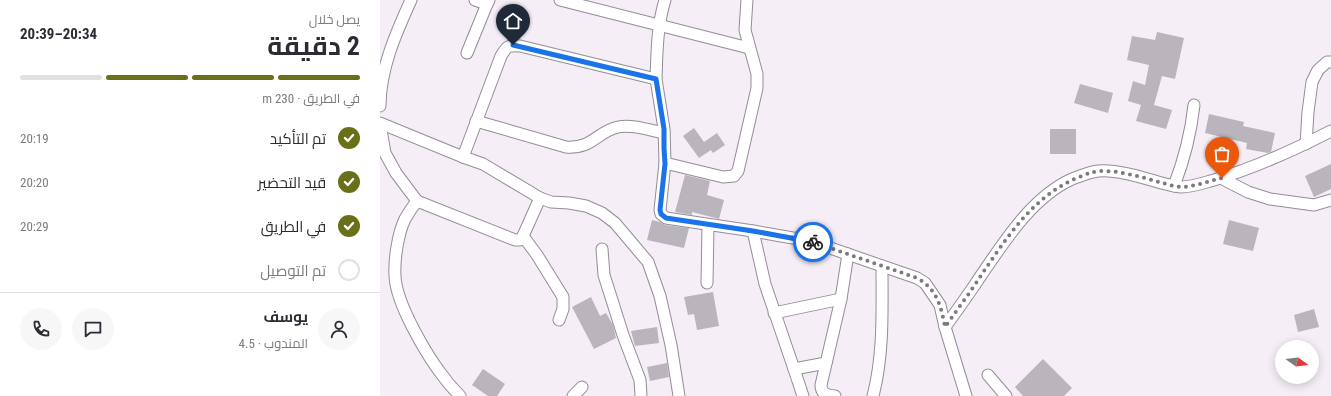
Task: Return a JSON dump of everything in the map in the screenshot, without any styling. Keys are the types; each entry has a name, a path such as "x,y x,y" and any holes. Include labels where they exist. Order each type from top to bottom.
{"street":[{"path":"380,106 382,81 391,50 411,0"},
{"path":"467,53 488,2 475,0"},
{"path":"560,0 597,4 659,26 749,48"},
{"path":"665,0 660,16 656,79 664,132 665,164 660,210 663,217 810,241 917,278 925,283 940,305 945,327 966,396"},
{"path":"665,164 729,178 734,176 738,171 757,88 757,74 745,30 747,0"},
{"path":"463,157 501,56 506,48 510,46 520,46 656,79"},
{"path":"1306,144 1312,82 1318,70 1327,62 1331,62"},
{"path":"1174,186 1192,124 1194,105"},
{"path":"476,121 566,147 577,148 586,145 610,130 618,127 629,126 664,132"},
{"path":"380,123 483,164 540,198 551,202 586,206 602,213 615,223 648,262 660,296 671,345 679,396"},
{"path":"380,123 385,153 396,173 417,200 515,240 520,240 540,198"},
{"path":"945,327 999,249 1023,218 1032,208 1054,190 1071,180 1091,172 1104,171 1134,175 1174,186 1182,187 1197,185 1245,170 1306,144 1331,131"},
{"path":"1222,178 1248,192 1270,199 1314,205 1331,200"},
{"path":"417,200 405,219 398,242 394,275 404,307 423,346 446,381 460,396"},
{"path":"707,283 708,225"},
{"path":"753,231 765,284 803,396"},
{"path":"523,236 538,255 562,297 563,309 559,320"},
{"path":"602,249 604,275 640,380 641,396"},
{"path":"835,396 830,396 823,393 821,390 821,385 841,299 848,254"},
{"path":"873,396 880,356 882,266"},
{"path":"774,312 841,299"},
{"path":"794,369 826,364"},
{"path":"988,375 1006,396"},
{"path":"573,396 582,387"}],"building":[{"path":"1157,32 1184,38 1175,79 1162,76 1154,105 1172,110 1166,129 1136,121 1141,105 1128,101 1133,81 1145,85 1149,65 1127,60 1132,36 1155,40"},
{"path":"1080,84 1113,93 1108,113 1074,103"},
{"path":"1209,114 1244,122 1243,126 1275,133 1271,152 1268,153 1246,149 1247,143 1205,133"},
{"path":"694,128 704,142 717,133 725,145 713,153 711,150 699,158 683,136"},
{"path":"1050,129 1076,129 1076,154 1050,154"},
{"path":"1331,164 1331,189 1314,197 1305,176"},
{"path":"685,175 710,181 707,195 724,200 719,219 692,212 692,215 675,212"},
{"path":"652,220 665,225 689,228 684,248 647,240"},
{"path":"1229,220 1259,228 1253,251 1223,244"},
{"path":"713,292 719,326 697,330 694,314 688,315 684,297"},
{"path":"591,297 600,316 606,313 613,325 616,338 594,349 572,307"},
{"path":"1314,309 1319,327 1298,332 1294,315"},
{"path":"657,327 659,343 635,346 631,331"},
{"path":"1043,359 1072,388 1064,396 1023,396 1015,387"},
{"path":"667,363 669,377 650,381 647,367"},
{"path":"483,369 505,384 497,396 488,396 472,385"}],"way so far":[{"path":"813,242 917,278 925,283 940,305 945,327 999,249 1023,218 1032,208 1054,190 1071,180 1091,172 1098,171 1134,175 1182,187 1197,185 1222,178"}],"route":[{"path":"513,45 656,79 664,129 665,164 660,210 663,217 813,242"}]}
